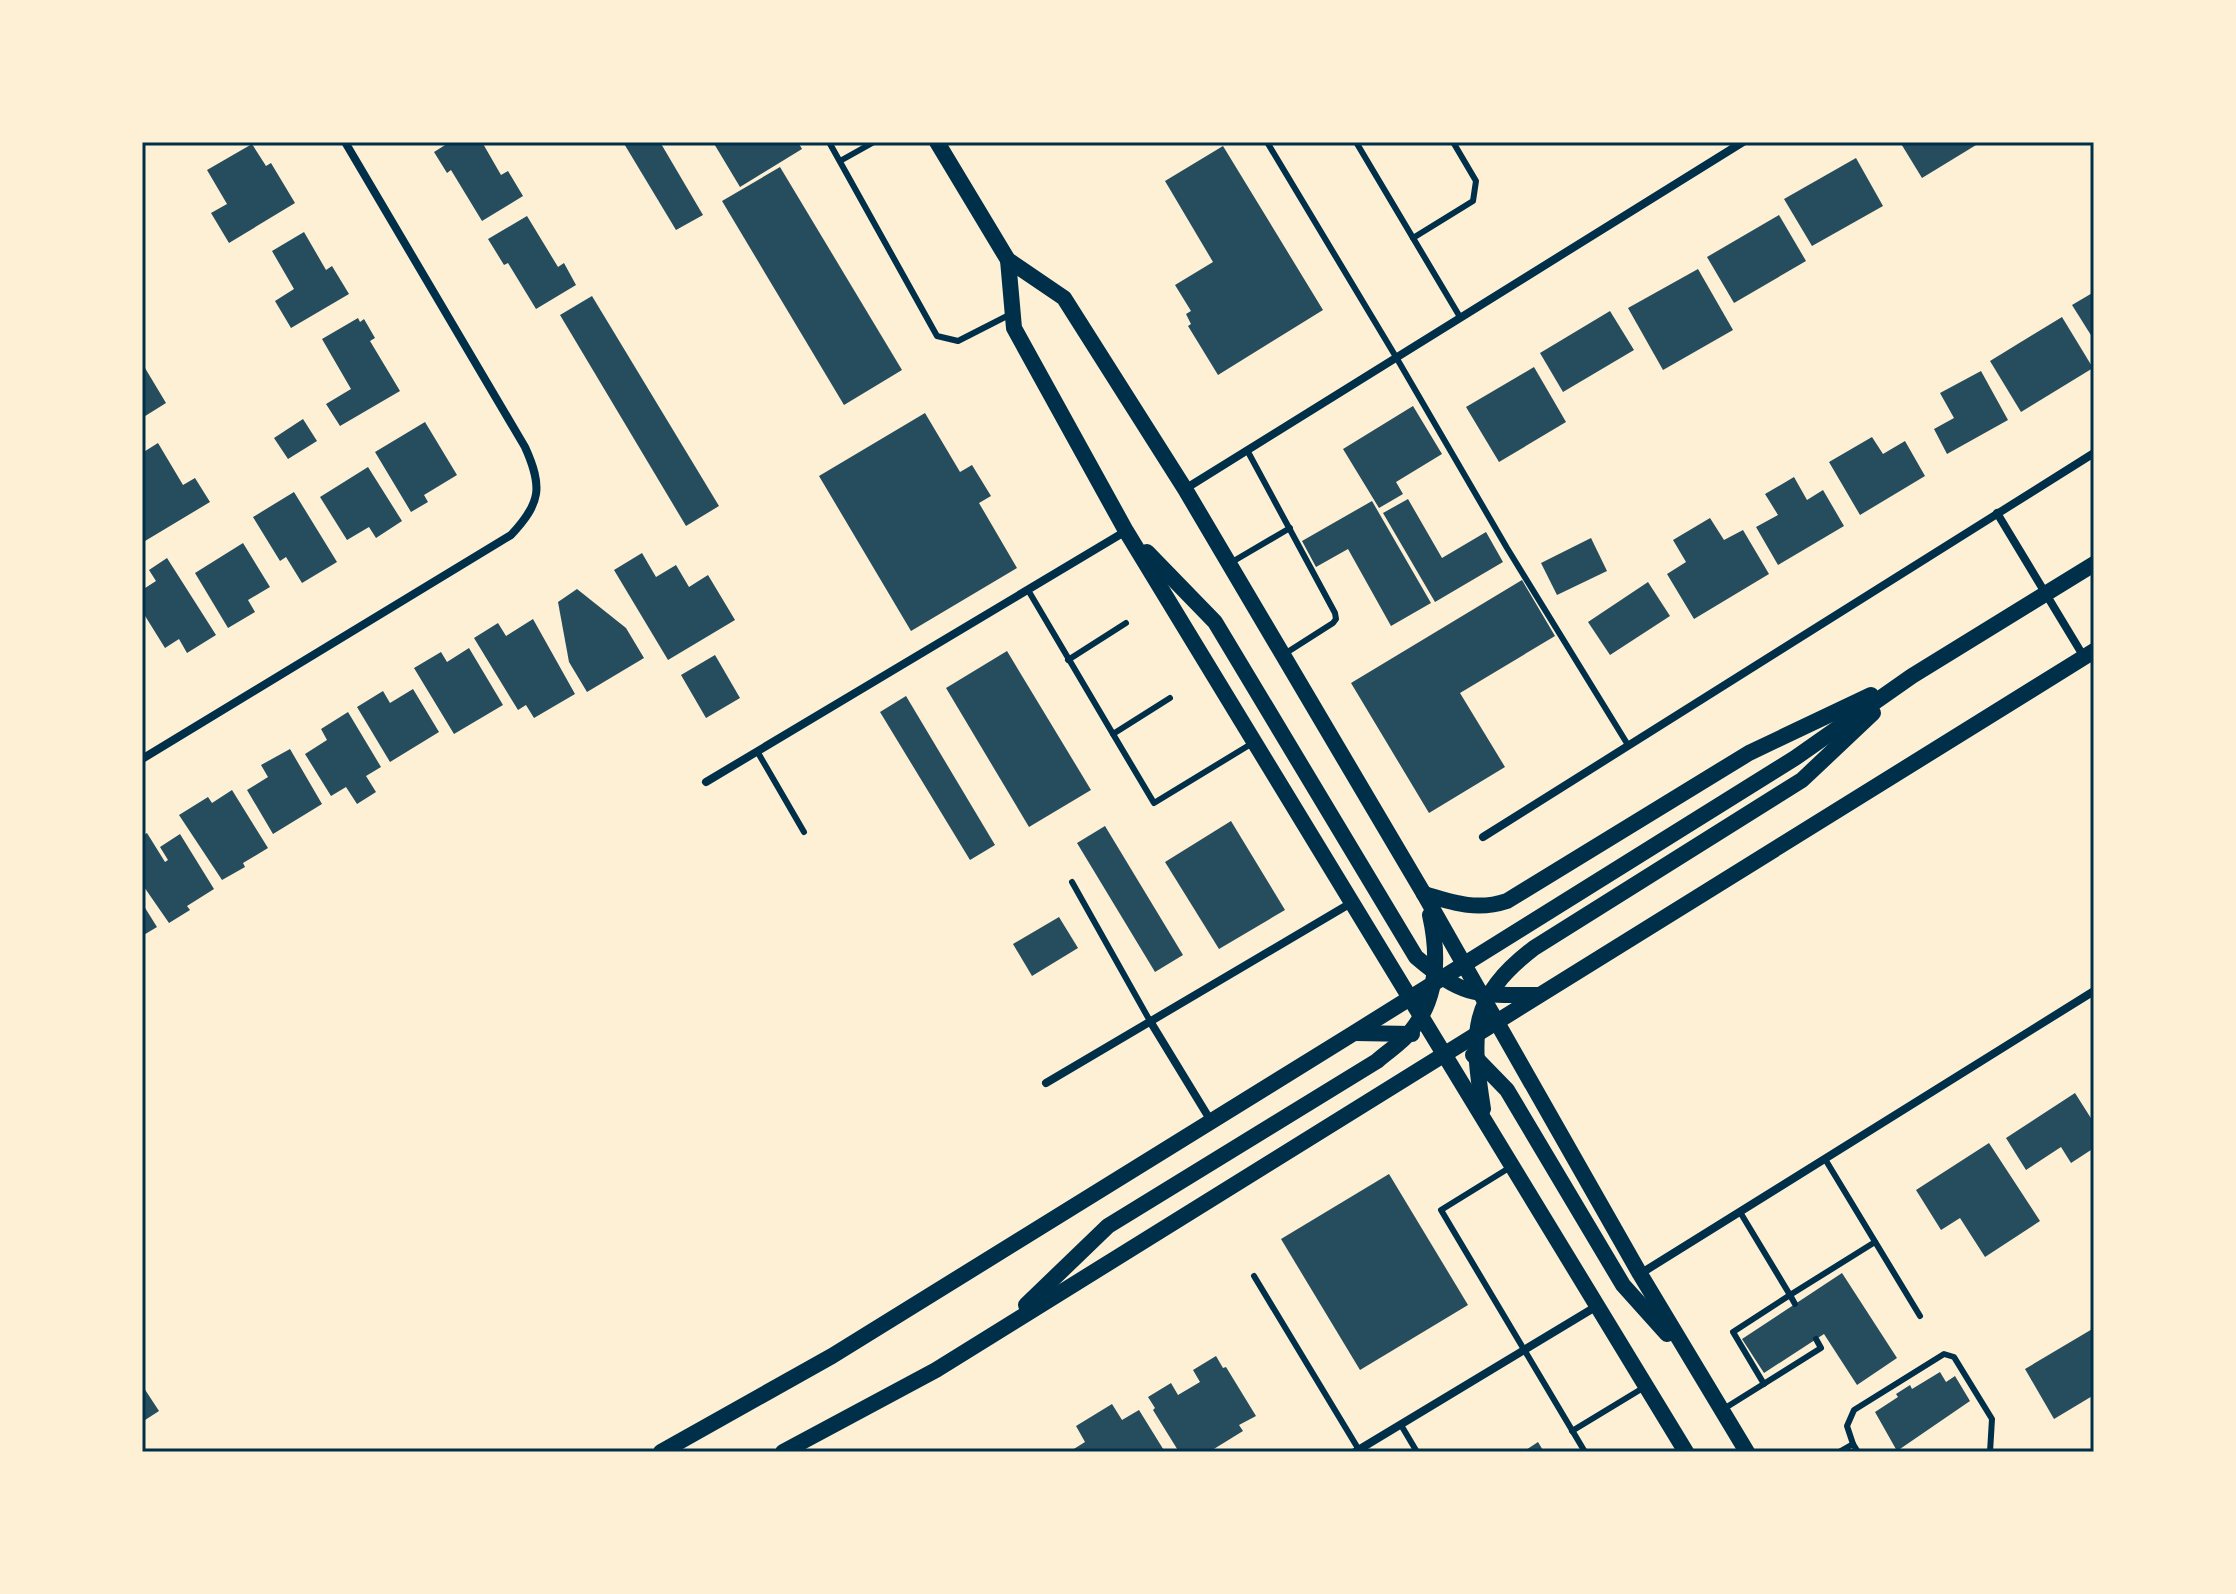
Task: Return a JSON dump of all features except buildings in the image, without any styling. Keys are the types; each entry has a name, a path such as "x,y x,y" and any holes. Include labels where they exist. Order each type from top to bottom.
{"main road":[{"path":"937,142 1008,260 1064,298 1185,489 1485,997 1495,1021 1640,1274 1747,1452"},
{"path":"1008,260 1014,328 1126,531 1686,1452"},
{"path":"1126,531 1215,622 1416,957 1437,978 1485,997 1538,995"},
{"path":"661,1452 832,1356 1354,1033 1437,978 1795,758 1912,676 2094,564"},
{"path":"783,1452 936,1370 2089,654"},
{"path":"1424,894 1464,907 1491,907 1507,901 1749,753 1912,676"},
{"path":"1484,1119 1475,1057 1476,1033 1485,997 1507,968 1802,780 1912,676"},
{"path":"1002,1329 1108,1226 1377,1061 1409,1034 1421,1017 1437,978 1434,935 1424,894"},
{"path":"1354,1033 1431,1033 1459,1044 1475,1057 1507,1090 1623,1285 1692,1361"}],"street":[{"path":"142,759 511,535 528,516 538,492 535,469 525,447 345,142"},
{"path":"1185,489 1743,142"},
{"path":"1483,837 2094,453"},
{"path":"1997,513 2089,654"},
{"path":"706,782 1126,531"},
{"path":"1046,1083 1351,903"},
{"path":"1640,1274 2094,991"},
{"path":"1150,1021 1211,1121"},
{"path":"1357,1451 1598,1306"}],"lane":[{"path":"829,142 937,336 958,341 1013,313"},
{"path":"840,161 874,142"},
{"path":"1267,142 1507,548 1628,745"},
{"path":"1356,142 1460,317"},
{"path":"1413,238 1473,201 1476,181 1453,142"},
{"path":"1246,450 1336,619 1283,655"},
{"path":"1229,564 1290,528"},
{"path":"1028,590 1154,803 1254,742"},
{"path":"1068,660 1126,623"},
{"path":"1113,734 1170,698"},
{"path":"757,751 804,832"},
{"path":"1072,882 1150,1021"},
{"path":"1825,1159 1920,1316"},
{"path":"1512,1166 1441,1210 1585,1452"},
{"path":"1740,1212 1795,1304"},
{"path":"1764,1384 1733,1332 1875,1242"},
{"path":"1254,1276 1357,1451"},
{"path":"1762,1313 1767,1322"},
{"path":"1722,1410 1821,1348 1816,1339"},
{"path":"1858,1452 1847,1426 1854,1410 1944,1354 1954,1357 1992,1419 1990,1452"},
{"path":"1788,1357 1793,1366"},
{"path":"1572,1431 1646,1386"},
{"path":"1401,1425 1417,1452"},
{"path":"1839,1452 1853,1444"}]}
